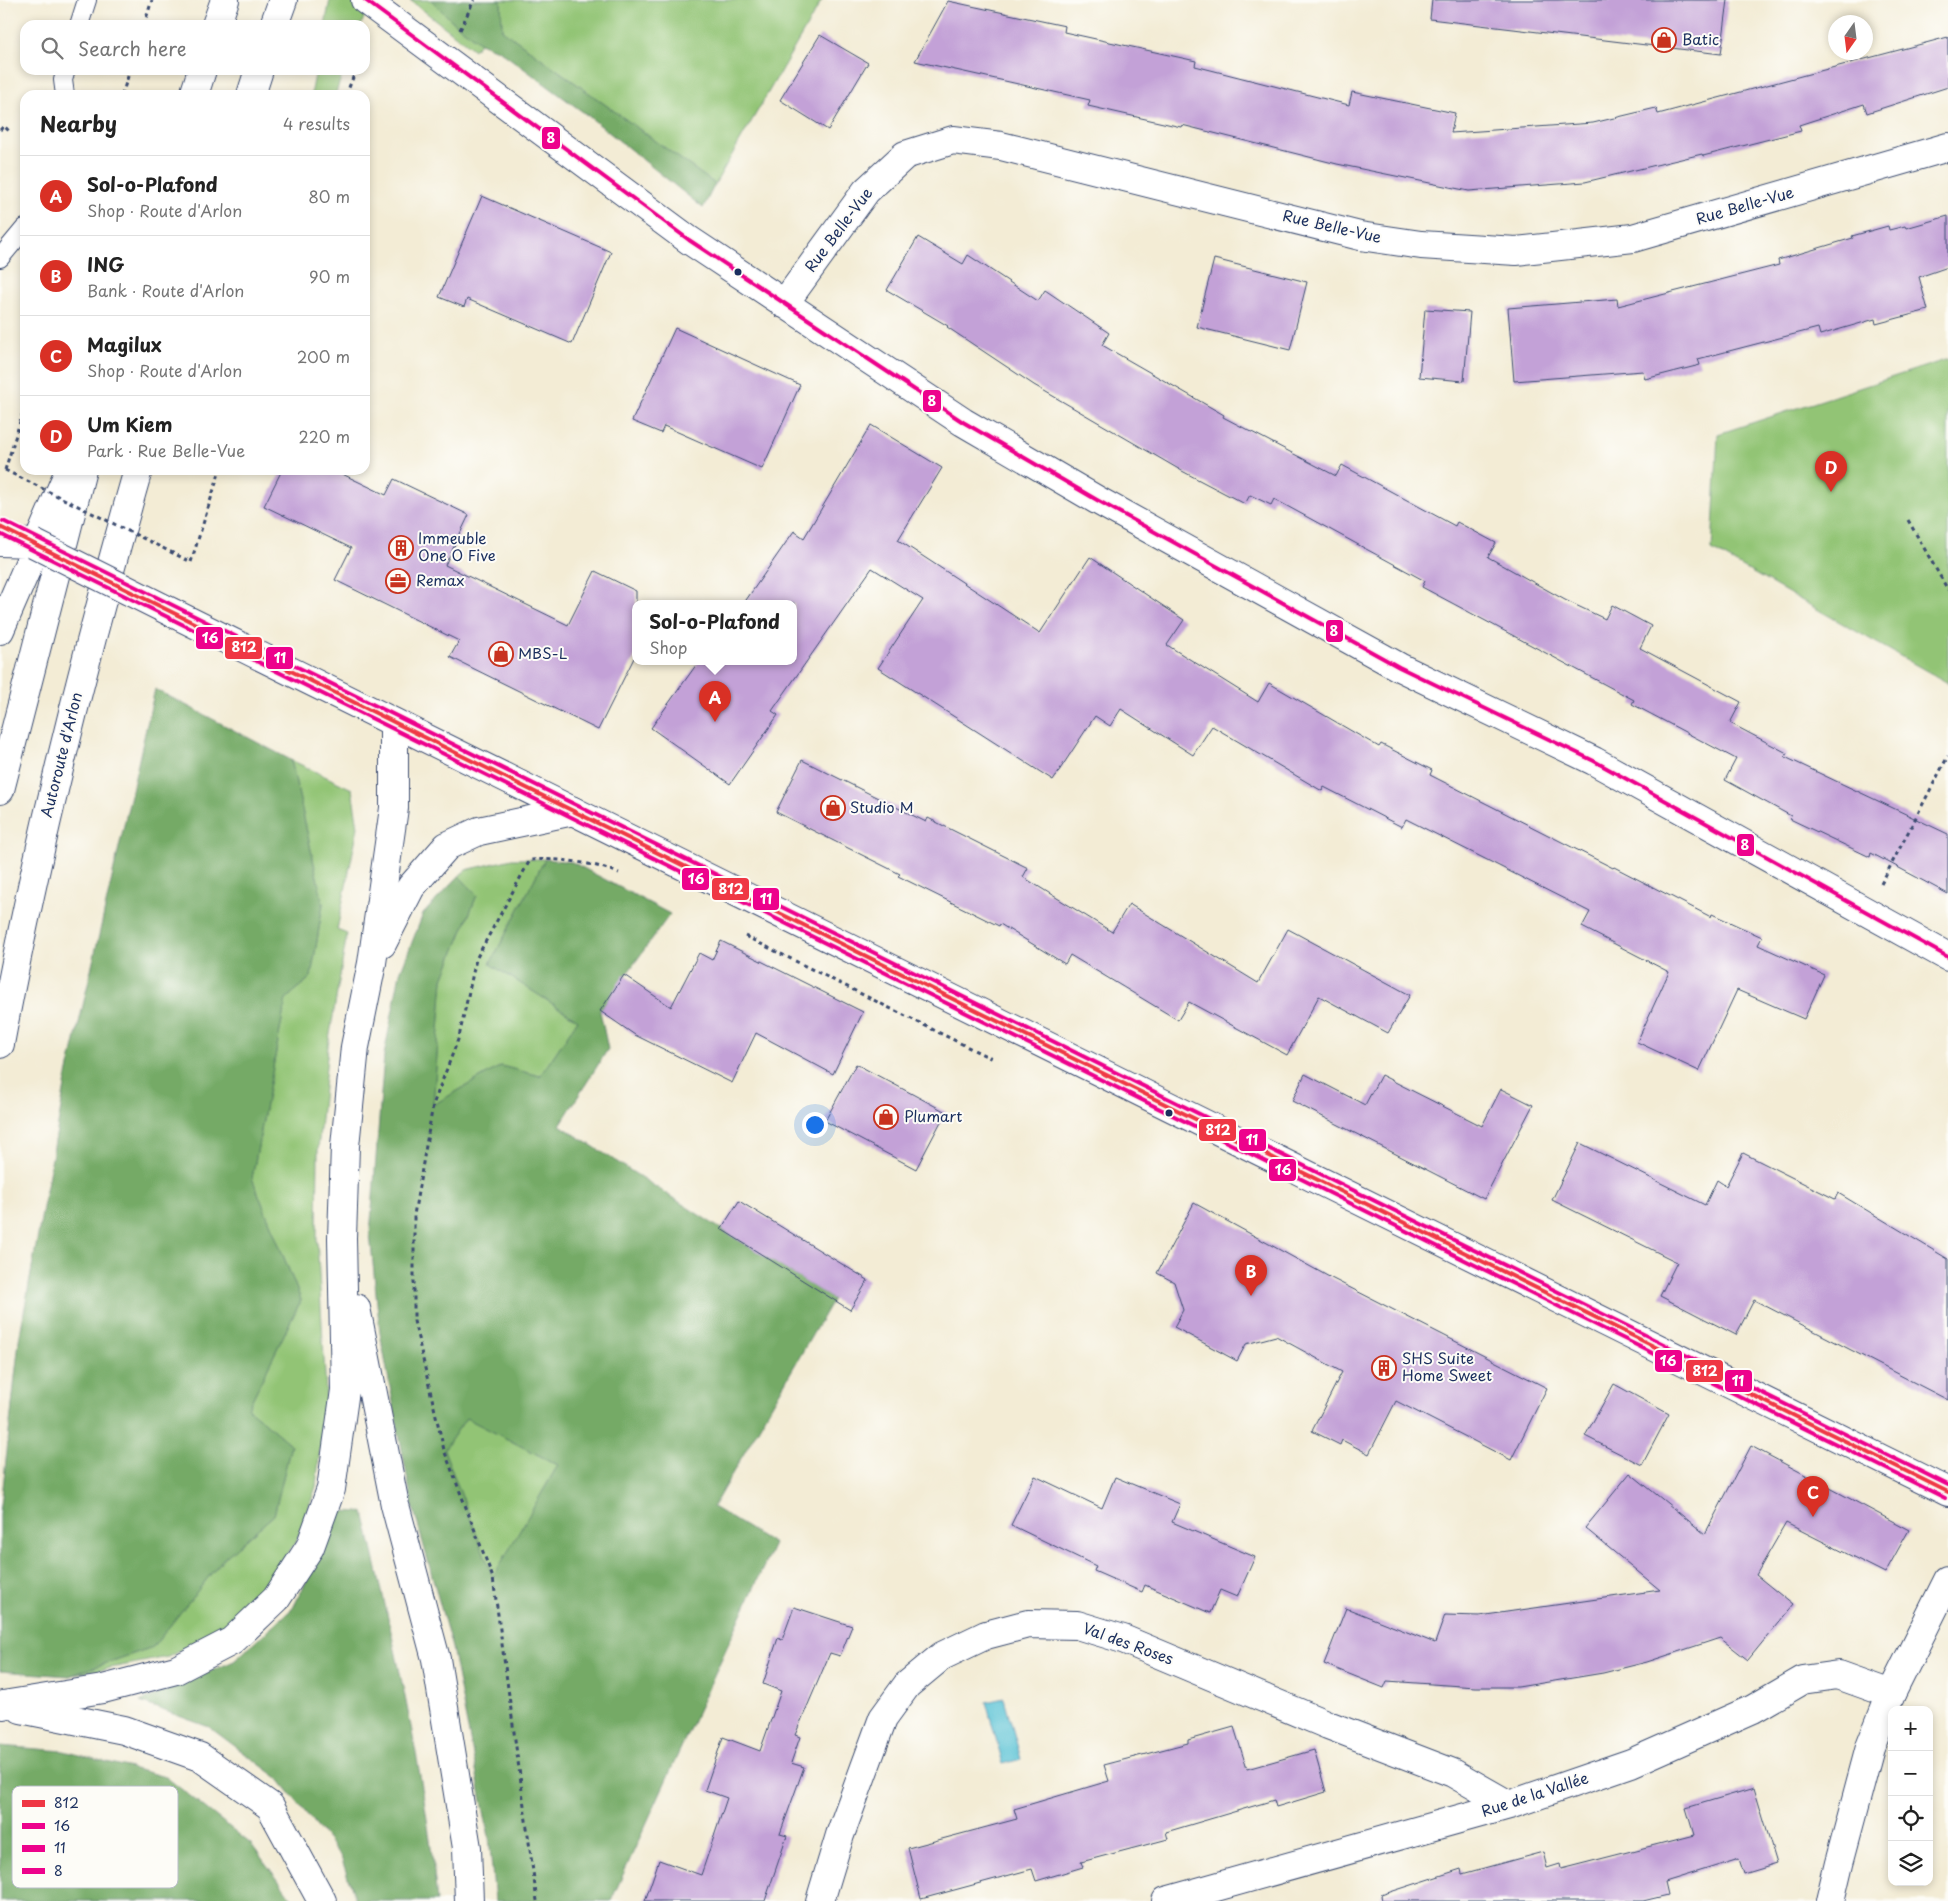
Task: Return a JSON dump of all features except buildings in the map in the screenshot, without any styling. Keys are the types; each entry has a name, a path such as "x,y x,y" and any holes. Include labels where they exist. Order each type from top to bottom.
{"main road":[{"path":"218,20 225,0"},
{"path":"276,20 283,0"},
{"path":"372,5 689,240 963,422 1398,667 1594,761 1948,957"},
{"path":"196,90 200,75"},
{"path":"253,90 257,75"},
{"name":"Rue Belle-Vue","path":"784,304 866,191 905,155 953,140 1001,146 1360,236 1421,245 1516,251 1633,238 1948,148"},
{"path":"0,630 67,475"},
{"path":"0,790 81,475"},
{"name":"Autoroute d'Arlon","path":"0,1044 17,951 58,767 137,475"},
{"path":"0,527 1948,1492"},
{"path":"0,542 33,543"},
{"path":"2,1705 103,1689 176,1670 232,1640 276,1599 310,1547 331,1489 345,1390 342,1238 345,1146 355,1046 372,963 394,808 394,722"},
{"path":"372,963 411,887 447,846 478,831 573,812"},
{"path":"342,1238 395,1505 436,1659 467,1848 469,1901"},
{"path":"1830,1901 1870,1747 1891,1694 1948,1580"},
{"name":"Val des Roses","path":"820,1901 840,1835 883,1718 908,1685 942,1656 986,1635 1028,1624 1077,1625 1123,1639 1328,1725 1453,1773 1509,1805"},
{"name":"Rue de la Vallée","path":"1166,1901 1509,1805 1631,1764 1753,1710 1803,1680 1838,1675 1891,1694"},
{"path":"2,1705 124,1730 200,1757 270,1806 322,1901"}],"lane":[{"path":"81,20 87,0"},
{"path":"64,75 64,90"},
{"path":"0,258 20,234"}],"path":[{"path":"146,20 152,0"},
{"path":"124,90 128,75"},
{"path":"348,90 354,75"},
{"path":"0,130 4,126 9,131"},
{"path":"20,422 5,470 191,562 218,475"},
{"path":"1908,520 1948,590"},
{"path":"1867,911 1948,756"},
{"path":"537,1901 493,1578 444,1450 414,1321 414,1215 433,1105 459,1037 476,959 530,860 545,859 572,862 616,872 625,876"},
{"path":"741,934 990,1058 1005,1026"}],"green space":[{"path":"330,0 371,0 363,20 326,20"},
{"path":"410,0 431,0 450,19 480,43 474,50"},
{"path":"431,0 501,0 502,30 715,184 703,208 591,118 500,51 480,43 450,19"},
{"path":"501,0 822,0 715,184 502,30"},
{"path":"315,75 342,75 337,90 312,90"},
{"path":"1948,359 1948,683 1712,550 1718,434"},
{"path":"155,689 291,760 323,904 311,977 286,999 252,1178 301,1300 248,1408 291,1445 274,1515 222,1560 153,1647 69,1676 0,1671 0,1515 19,1340 66,1080"},
{"path":"291,760 352,789 358,827 337,930 347,934 328,1046 318,1150 317,1239 326,1392 316,1487 297,1540 263,1590 222,1628 168,1657 69,1676 153,1647 222,1560 274,1515 291,1445 248,1408 301,1300 252,1178 286,999 311,977 323,904"},
{"path":"512,859 545,859 490,964 578,1020 540,1076 501,1066 433,1105 443,979 477,895 459,876 466,870"},
{"path":"545,859 572,862 670,914 600,1011 608,1049 560,1125 833,1299 713,1507 774,1544 611,1901 495,1901 489,1837 452,1648 412,1503 380,1333 370,1234 384,1055 400,973 423,914 459,876 477,895 443,979 433,1105 501,1066 540,1076 578,1020 490,964","holes":["466,1418 558,1465 493,1577 444,1450"]},
{"path":"466,1418 558,1465 493,1578 444,1450"},
{"path":"341,1511 364,1512 407,1706 425,1803 437,1901 356,1901 341,1857 278,1778 209,1727 140,1702 234,1661 293,1608"},
{"path":"0,1746 64,1751 166,1777 177,1786 12,1786 12,1888 178,1888 178,1786 251,1844 294,1901 0,1901"}],"water":[{"path":"1004,1698 1021,1759 1003,1764 986,1702"}],"transit line":[{"name":"8","path":"365,0 689,240 963,422 1097,500 1399,667 1594,761 1948,957"},
{"name":"11","path":"3,521 1948,1485"},
{"name":"812","path":"0,527 1948,1492"},
{"name":"16","path":"0,534 1945,1498"}],"place":[{"name":"Batic","path":"1664,40"},
{"name":"Um Kiem","path":"1831,492"},
{"name":"Immeuble One O Five","path":"401,548"},
{"name":"Remax","path":"398,581"},
{"name":"MBS-L","path":"501,654"},
{"name":"Sol-o-Plafond","path":"715,722"},
{"name":"Studio M","path":"833,808"},
{"name":"Plumart","path":"886,1117"},
{"name":"ING","path":"1251,1296"},
{"name":"SHS Suite Home Sweet","path":"1384,1368"},
{"name":"Magilux","path":"1813,1517"}]}
